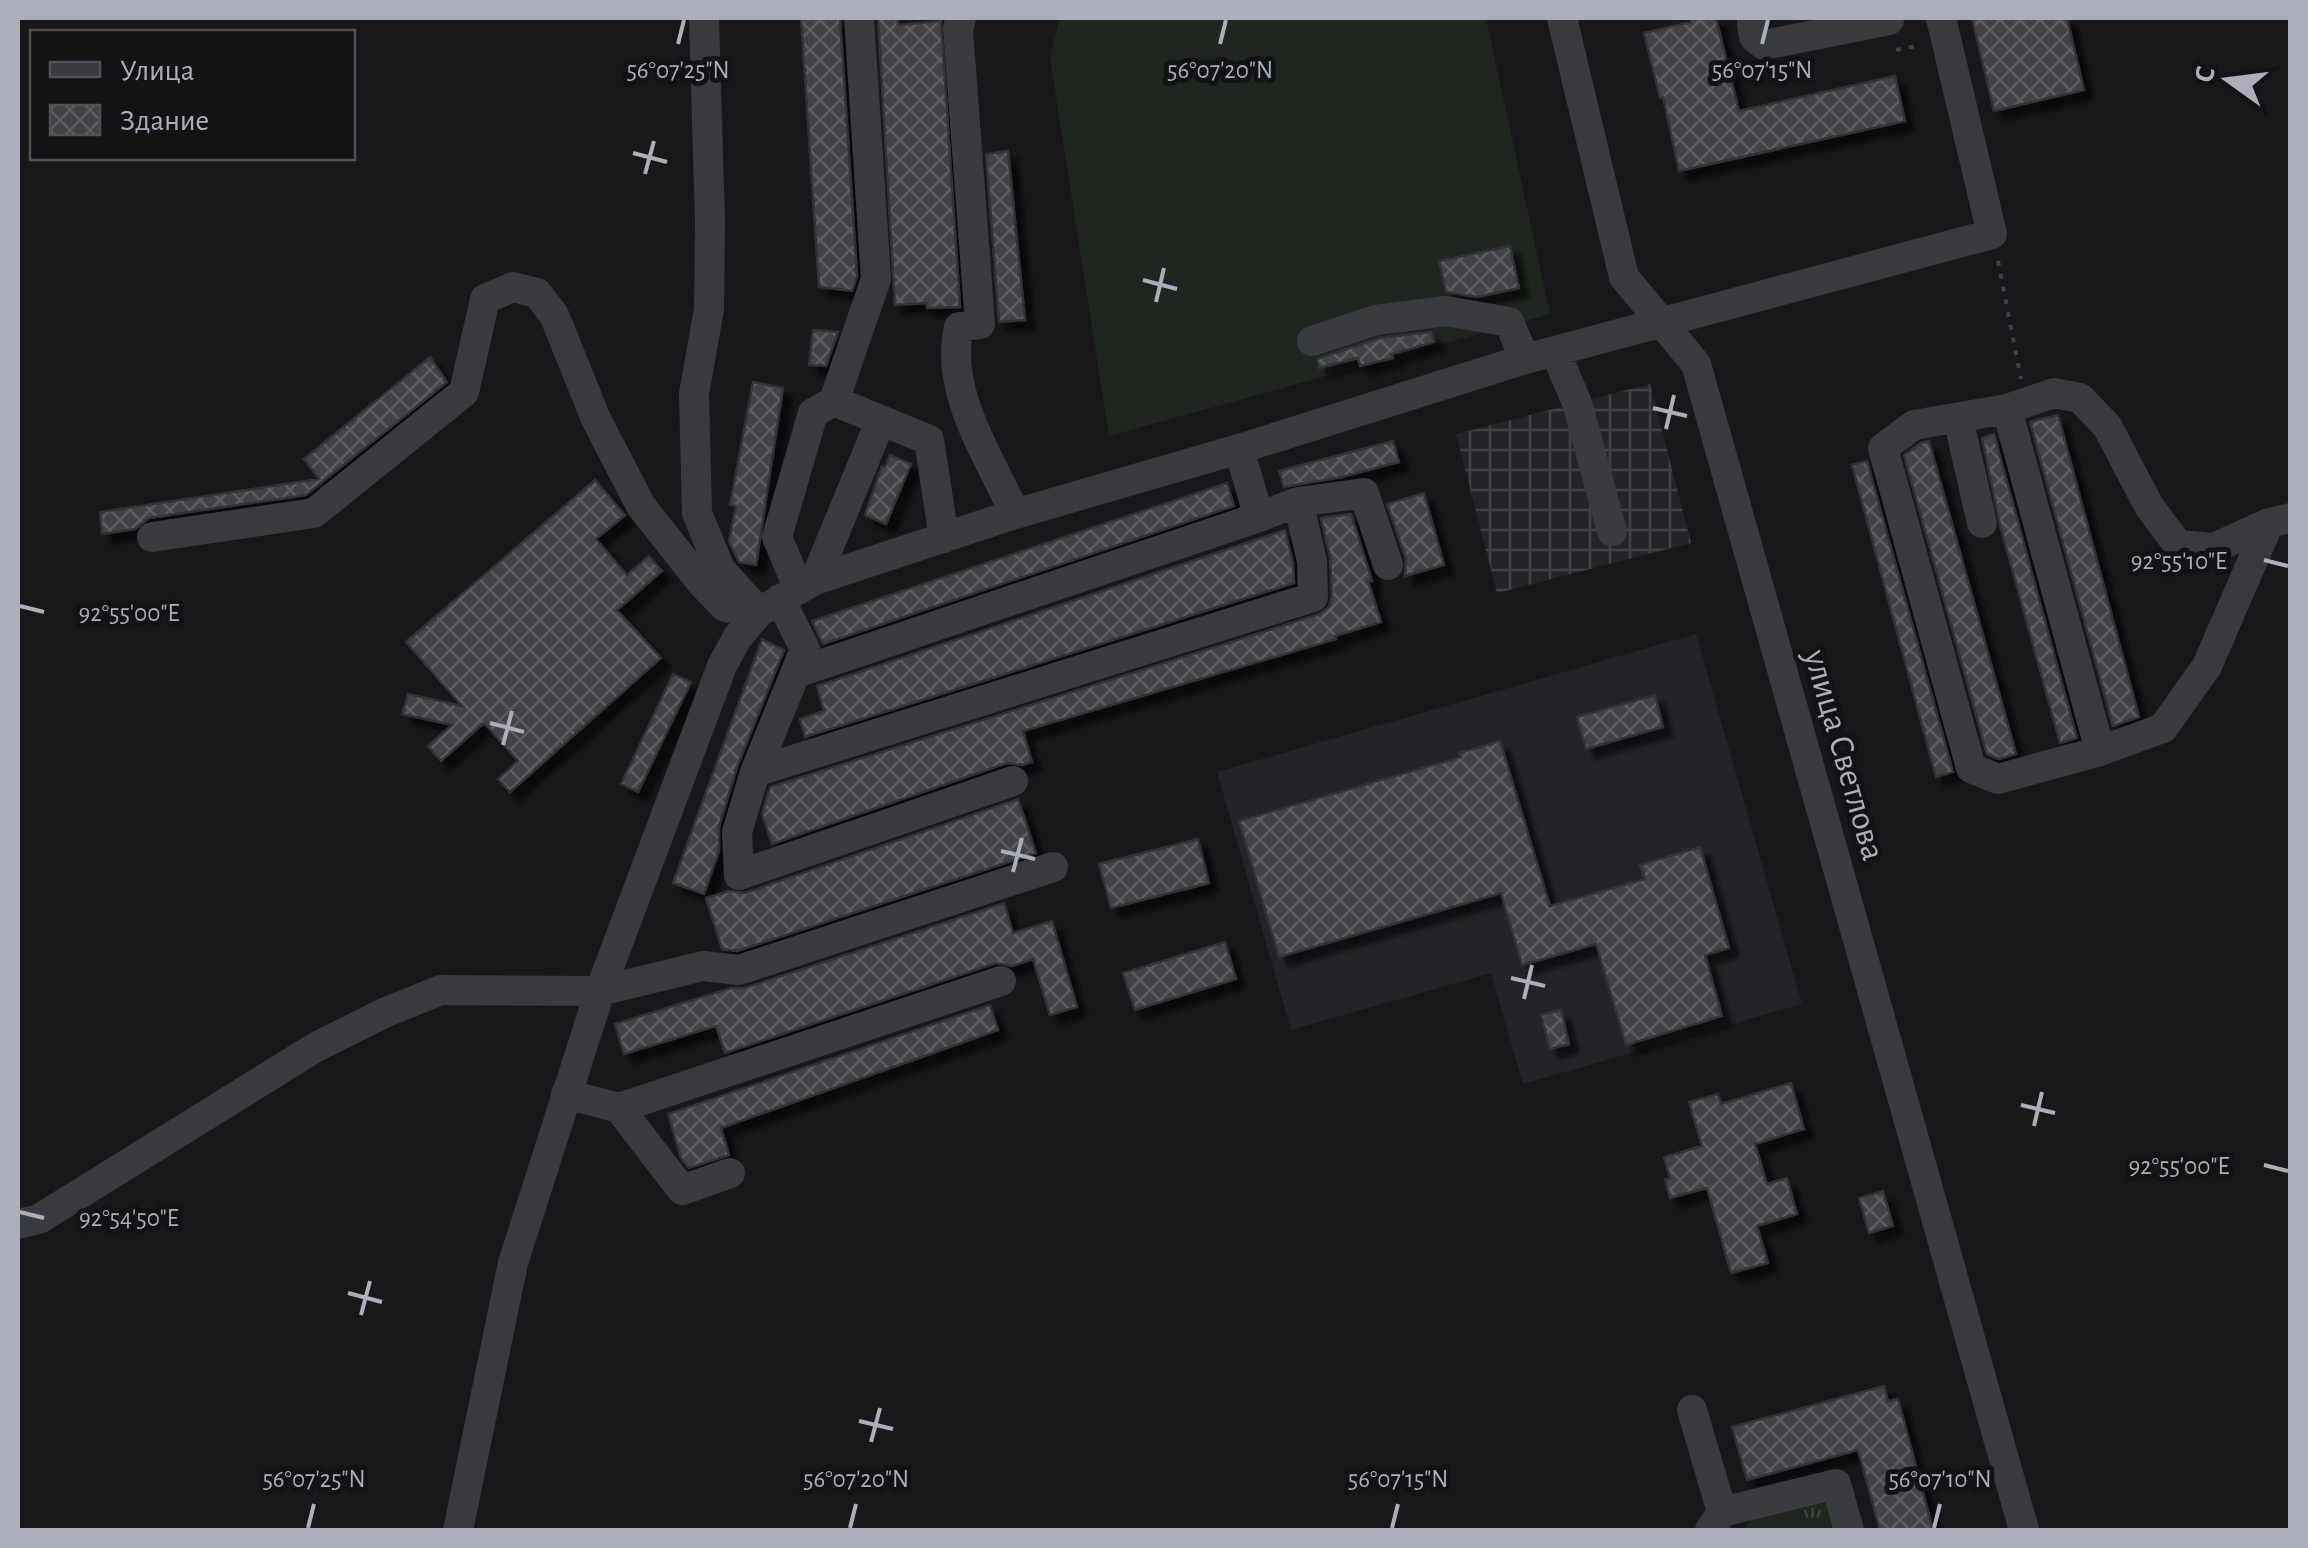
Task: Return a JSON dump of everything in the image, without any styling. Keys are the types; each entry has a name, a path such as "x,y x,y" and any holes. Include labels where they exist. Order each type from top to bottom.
{"street":[{"path":"704,18 709,275 708,309 694,394 697,513 720,569 788,594"},
{"path":"858,18 876,279 834,401 813,413 777,537 788,594 805,649 756,772 737,832 739,875 1013,781"},
{"path":"962,18 958,29 980,324 959,327 953,353 959,392 1015,514"},
{"name":"улица Светлова","path":"1562,18 1624,277 1696,364 2024,1530"},
{"path":"1755,18 1754,37 1764,45 1889,20"},
{"path":"152,537 314,512 464,392 485,299 513,288 537,293 554,315 596,419 642,506 700,582 725,606 788,594 1015,514 1540,355 1992,234 1941,18"},
{"path":"1312,341 1376,320 1446,311 1509,322 1577,403 1612,531"},
{"path":"2054,393 2080,398 2107,426 2149,506 2178,545 2214,548 2280,521 2207,666 2164,728 2100,752 1998,779 1971,768 1883,448 1914,425 2017,406 2054,393"},
{"path":"834,401 929,440 944,538"},
{"path":"2017,406 2100,752"},
{"path":"1958,418 1982,524"},
{"path":"458,1530 513,1263 600,991 722,666 737,638 788,594 882,420"},
{"path":"1239,449 1259,517"},
{"path":"796,673 1298,502 1364,493 1388,565"},
{"path":"756,772 1313,597 1312,562 1298,502"},
{"path":"18,1224 39,1219 316,1047 441,990 600,991 703,966 739,970 1053,867"},
{"path":"566,1094 620,1108 1001,981"},
{"path":"620,1108 682,1190 730,1173"},
{"path":"1692,1410 1716,1521 1836,1484 1849,1530"}],"path":[{"path":"1992,234 2017,406"}],"shaded area":[{"path":"1650,384 1691,543 1497,593 1456,434"},
{"path":"1696,634 1802,1004 1523,1084 1491,973 1291,1030 1217,772"}],"green space":[{"path":"1060,18 1486,18 1550,314 1109,436 1050,58"},
{"path":"1829,1497 1844,1530 1742,1530 1759,1512"}],"building":[{"path":"801,18 840,18 857,276 852,291 819,287"},
{"path":"878,18 897,18 898,25 941,21 960,307 895,305"},
{"path":"1690,18 1716,18 1739,111 1895,76 1905,121 1679,171 1644,33 1691,22"},
{"path":"1972,18 2067,18 2084,90 1994,111"},
{"path":"1008,151 1025,320 999,322 986,154"},
{"path":"1510,246 1519,288 1477,297 1446,292 1439,261"},
{"path":"813,330 838,332 826,366 809,365"},
{"path":"1431,332 1434,342 1392,354 1393,358 1360,366 1358,358 1319,368 1317,359 1380,338"},
{"path":"430,357 447,382 306,495 149,518 135,529 102,534 100,512 319,479 304,459"},
{"path":"753,382 783,388 756,565 739,562 729,541 736,506 730,505"},
{"path":"2058,415 2139,717 2113,726 2030,422"},
{"path":"1994,434 2077,738 2060,743 2000,525 1982,438"},
{"path":"1393,441 1399,462 1284,487 1279,471"},
{"path":"1929,441 2016,754 1999,759 1987,754 1904,455"},
{"path":"890,455 911,464 886,524 865,515 882,466 885,467"},
{"path":"1867,461 1953,772 1936,777 1852,465"},
{"path":"595,480 625,515 596,539 627,575 649,556 662,571 617,610 661,658 510,792 498,779 518,761 484,723 441,761 428,746 452,725 402,714 408,694 462,706 406,642"},
{"path":"1227,483 1234,506 823,644 812,621"},
{"path":"1424,493 1444,565 1405,576 1406,559 1387,504"},
{"path":"1351,514 1381,622 1335,636 1336,639 1023,731 1032,762 1007,763 772,844 762,814 770,787 1320,614 1329,607 1332,596 1330,557 1321,518"},
{"path":"1285,530 1294,583 805,737 800,719 824,711 817,686"},
{"path":"762,639 784,650 737,767 719,827 719,851 704,894 673,883"},
{"path":"673,674 691,682 638,792 621,784"},
{"path":"1655,695 1663,727 1586,749 1577,717"},
{"path":"1500,741 1550,906 1645,879 1640,865 1700,847 1729,948 1705,955 1722,1016 1626,1045 1596,944 1522,965 1501,893 1279,957 1239,821 1461,757 1459,753"},
{"path":"1018,799 1036,853 737,951 722,949 706,898 729,891 745,893"},
{"path":"1198,839 1209,883 1111,908 1099,864"},
{"path":"1004,903 1013,933 1052,921 1077,1007 1050,1015 1033,959 1012,966 996,963 725,1053 716,1026 624,1054 615,1024 731,988 745,988"},
{"path":"1225,942 1236,979 1135,1010 1123,973"},
{"path":"990,1005 998,1030 721,1128 729,1155 689,1168 681,1158 668,1114"},
{"path":"1561,1010 1569,1044 1550,1049 1541,1015"},
{"path":"1791,1083 1804,1129 1755,1144 1767,1184 1787,1178 1797,1214 1757,1226 1768,1263 1731,1273 1707,1188 1670,1198 1664,1157 1702,1146 1689,1102 1718,1094 1721,1104"},
{"path":"1883,1191 1893,1226 1869,1233 1859,1198"},
{"path":"1884,1386 1888,1401 1898,1399 1933,1530 1880,1530 1858,1450 1747,1480 1732,1427"}]}
